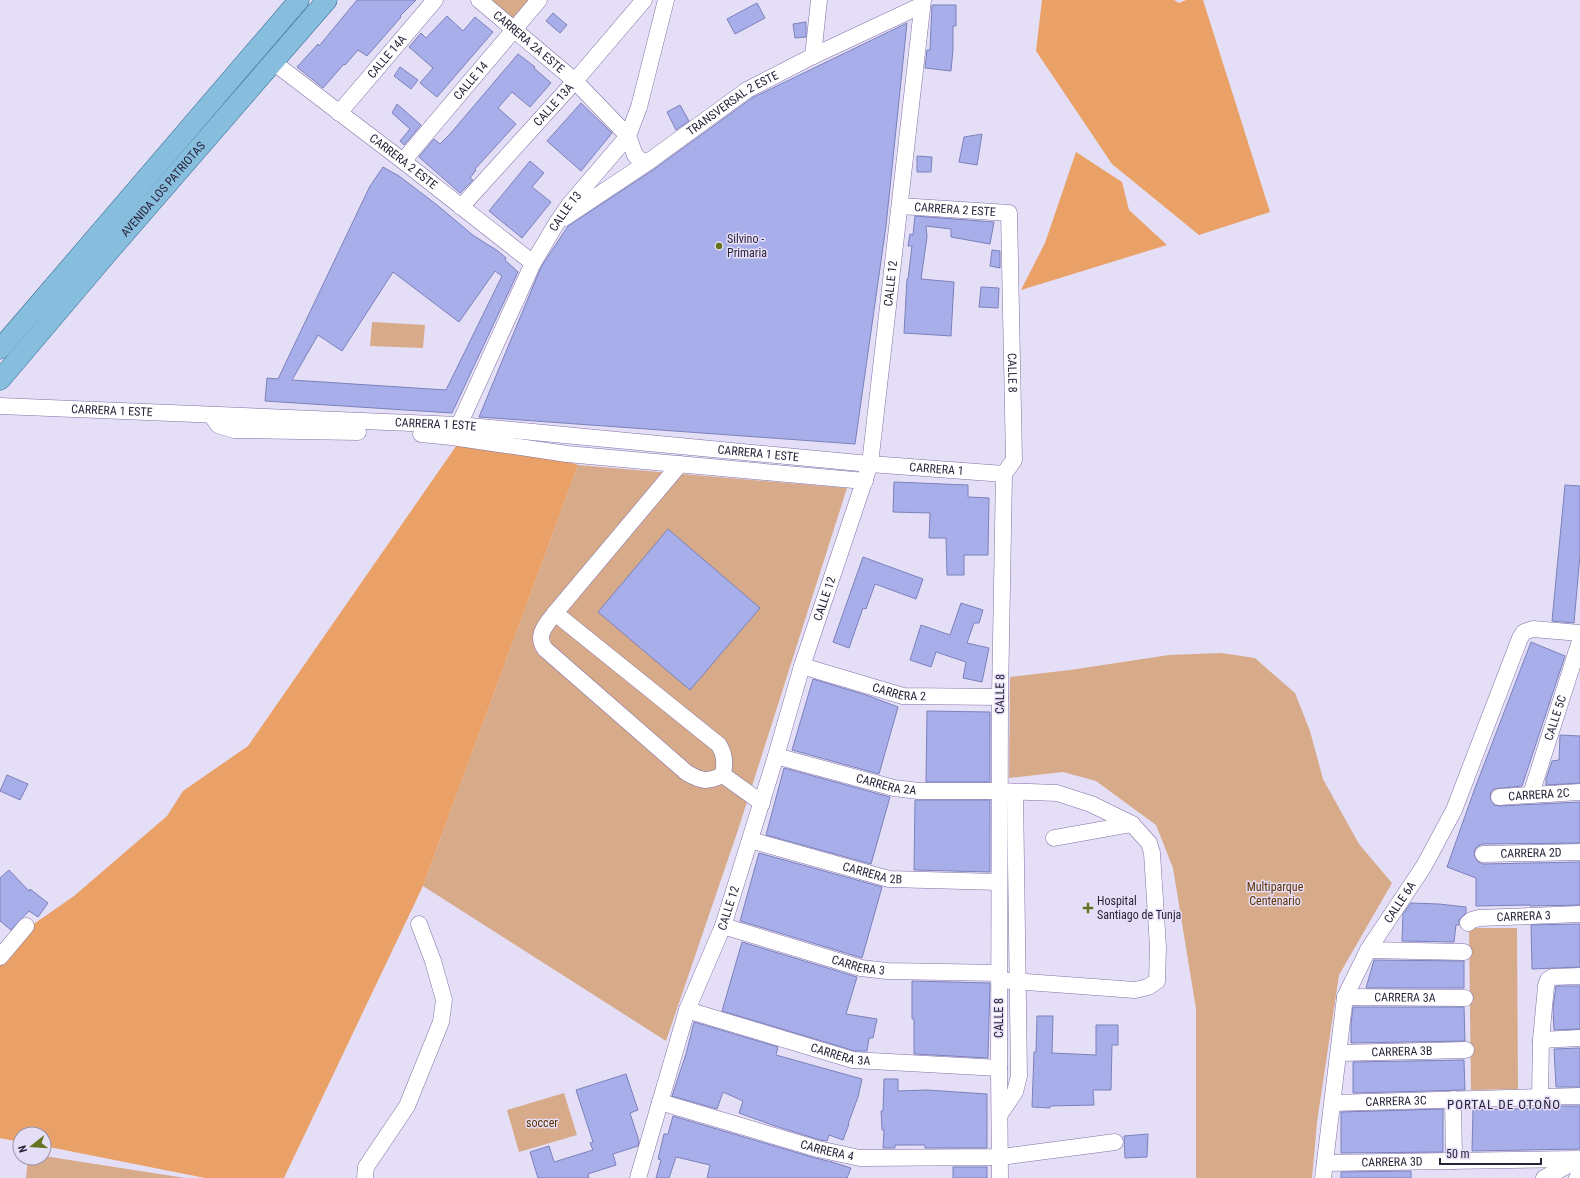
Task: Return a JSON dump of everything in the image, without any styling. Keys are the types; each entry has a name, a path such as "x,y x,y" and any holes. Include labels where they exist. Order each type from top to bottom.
{"main road":[{"name":"AVENIDA LOS PATRIOTAS","path":"0,349 300,0"},
{"name":"AVENIDA LOS PATRIOTAS","path":"0,380 111,249 327,0"}],"street":[{"name":"CALLE 14A","path":"339,112 435,0"},
{"name":"CARRERA 2A ESTE","path":"479,0 575,81 628,136"},
{"name":"CALLE 14","path":"403,161 539,0"},
{"name":"CALLE 13A","path":"461,207 575,81 644,0"},
{"name":"CALLE 13","path":"459,425 533,263 569,204 628,136 639,107 666,0"},
{"path":"813,56 819,0"},
{"name":"TRANSVERSAL 2 ESTE","path":"556,224 648,162 747,90 813,56 923,3"},
{"name":"CALLE 12","path":"638,1178 687,1010 723,926 762,803 802,666 870,464 923,3"},
{"name":"CARRERA 2 ESTE","path":"273,62 533,263"},
{"path":"628,136 635,156 640,160 648,162"},
{"name":"CARRERA 2 ESTE","path":"900,206 1009,213"},
{"name":"CALLE 8","path":"1000,1178 999,882 1007,792 1000,697 1004,474 1014,460 1009,213"},
{"name":"CARRERA 1 ESTE","path":"0,406 459,425 870,464"},
{"path":"211,415 218,425 234,430 414,433 452,437 567,454 865,481"},
{"path":"680,464 544,627 541,633 542,644 545,649 688,773 704,781 723,775"},
{"name":"CARRERA 1","path":"870,464 1004,474"},
{"path":"555,613 719,745 723,752 725,763 723,775"},
{"name":"CALLE 6A","path":"1324,1170 1345,997 1368,950 1424,866 1454,810 1520,638 1524,632 1533,629 1580,633"},
{"name":"CALLE 5C","path":"1531,794 1576,667 1580,641"},
{"name":"CARRERA 2","path":"802,666 903,696 1000,697"},
{"name":"CARRERA 2A","path":"776,756 894,788 919,791 1057,793 1091,804 1132,824"},
{"path":"723,775 762,803"},
{"path":"1000,1114 1015,1092 1019,1076 1018,982 1007,792"},
{"name":"CARRERA 2C","path":"1499,797 1580,792"},
{"path":"1054,838 1132,824"},
{"name":"CARRERA 3","path":"723,926 860,968 887,971 999,976 1018,982 1135,990 1148,987 1157,982 1158,947 1152,853 1149,843 1132,824"},
{"name":"CARRERA 2B","path":"750,840 889,879 999,882"},
{"name":"CARRERA 2D","path":"1483,854 1580,852"},
{"name":"CARRERA 3","path":"1468,924 1472,920 1478,918 1580,914"},
{"path":"365,1178 366,1167 407,1106 441,1022 444,1000 433,961 419,924"},
{"path":"0,957 26,926"},
{"path":"1368,950 1464,952"},
{"path":"1540,1097 1541,1040 1546,986 1548,980 1552,977 1580,976"},
{"name":"CARRERA 3A","path":"1345,997 1465,998"},
{"name":"CARRERA 3A","path":"687,1010 853,1060 999,1068"},
{"path":"1541,1040 1580,1038"},
{"name":"CARRERA 3B","path":"1339,1053 1466,1050"},
{"name":"CARRERA 3C","path":"1333,1102 1580,1096"},
{"path":"1453,1099 1454,1161"},
{"name":"CARRERA 4","path":"660,1102 818,1149 860,1158 1001,1157 1115,1142"},
{"path":"1544,1178 1579,1159"},
{"name":"CARRERA 3D","path":"1324,1170 1454,1161 1579,1159"}],"green space":[{"path":"491,0 530,0 514,19"},
{"path":"372,322 425,325 423,348 370,346"},
{"path":"578,465 847,488 738,830 666,1041 423,886"},
{"name":"Multiparque Centenario","path":"1221,653 1255,658 1295,693 1310,731 1323,779 1359,844 1392,883 1339,975 1317,1122 1312,1178 1196,1178 1196,1009 1173,868 1156,825 1096,781 1063,772 1009,778 1010,677 1070,670 1169,655"},
{"path":"1469,928 1517,928 1518,1089 1471,1090"},
{"name":"soccer","path":"564,1093 577,1135 519,1152 507,1110"},
{"path":"52,1157 185,1178 26,1178 27,1166 52,1166"}],"shaded area":[{"path":"1042,0 1174,0 1179,3 1186,0 1203,0 1270,212 1199,235 1112,164 1036,51"},
{"path":"1076,152 1122,182 1129,210 1167,245 1021,290 1045,243"},
{"path":"470,426 578,465 423,886 284,1178 205,1178 52,1148 52,1126 12,1126 12,1140 0,1138 0,960 18,935 74,896 167,816 183,791 248,746"}],"building":[{"path":"357,0 416,0 400,16 401,17 367,56 358,50 323,88 297,67 318,44 319,46"},
{"path":"757,3 765,18 735,34 727,19"},
{"path":"932,5 956,5 956,26 953,26 951,71 925,68 927,50 930,50"},
{"path":"553,13 567,25 560,33 546,21"},
{"path":"447,16 463,31 475,17 493,32 437,97 420,83 433,68 409,47 421,33 426,38"},
{"path":"806,22 806,37 795,38 793,24"},
{"name":"Silvino - Primaria","path":"907,23 886,226 855,444 479,417 541,267 568,226 653,170 752,98"},
{"path":"518,54 535,67 534,68 551,83 530,107 512,92 498,108 516,124 475,169 476,170 470,178 473,180 460,193 419,157 434,139 440,144 450,134"},
{"path":"400,67 418,80 411,89 394,76"},
{"path":"581,103 612,133 581,171 547,141"},
{"path":"397,104 421,125 404,145 400,141 410,129 392,113"},
{"path":"680,105 689,121 676,130 667,112"},
{"path":"982,134 977,165 959,162 964,137"},
{"path":"917,156 932,157 931,172 917,172"},
{"path":"530,161 544,173 532,187 551,202 522,238 489,211"},
{"path":"383,167 399,176 474,236 498,251 518,272 452,413 265,401 267,378 278,379 370,186","holes":["495,271 502,276 446,390 292,380 318,335 342,351 393,272 459,322"]},
{"path":"915,216 994,222 990,244 951,237 951,229 926,226 927,237 921,279 954,282 951,336 904,333 907,279 912,246 908,246 910,234 913,235"},
{"path":"992,250 1000,251 1000,268 990,266"},
{"path":"981,287 999,288 998,308 979,307"},
{"path":"894,482 968,485 968,497 989,498 988,555 964,555 964,575 947,575 946,538 929,538 930,513 893,512"},
{"path":"1565,485 1580,486 1580,555 1574,623 1552,621"},
{"path":"668,529 760,608 690,690 598,612"},
{"path":"863,557 923,579 916,599 875,584 866,609 863,608 849,648 833,642"},
{"path":"961,603 983,610 979,623 974,623 967,643 989,648 982,682 963,678 966,662 936,652 931,667 910,660 921,625 950,635"},
{"path":"1531,642 1565,656 1522,786 1494,789 1491,792 1490,798 1494,805 1500,806 1580,802 1580,843 1483,844 1475,849 1474,855 1478,862 1483,864 1580,862 1580,905 1476,906 1476,878 1447,867 1475,788"},
{"path":"813,679 869,696 898,707 879,774 792,750"},
{"path":"927,711 990,712 990,782 926,782"},
{"path":"1560,735 1580,736 1580,783 1546,785 1546,779 1552,761 1559,760"},
{"path":"784,768 890,797 871,864 766,835"},
{"path":"7,775 28,784 20,800 0,791"},
{"path":"915,800 990,800 990,872 914,870"},
{"path":"759,853 882,887 862,958 740,921"},
{"path":"9,870 29,891 30,889 48,903 38,917 29,911 11,930 0,921 0,878"},
{"path":"1411,903 1466,907 1466,913 1459,920 1459,925 1456,925 1454,942 1402,941 1403,914"},
{"path":"1580,924 1580,967 1532,969 1531,925"},
{"path":"742,942 857,977 846,1014 877,1019 873,1038 869,1038 867,1051 855,1051 722,1011"},
{"path":"1374,960 1464,961 1464,988 1366,988"},
{"path":"912,981 990,983 988,1058 914,1054"},
{"path":"1556,986 1580,986 1580,1029 1554,1030 1553,1008"},
{"path":"1353,1007 1464,1007 1465,1041 1351,1043"},
{"path":"1037,1016 1053,1016 1052,1053 1096,1055 1096,1025 1118,1025 1118,1045 1112,1045 1111,1090 1093,1090 1094,1105 1050,1106 1050,1108 1032,1107"},
{"path":"694,1022 778,1047 776,1055 862,1079 858,1097 843,1140 829,1135 827,1141 820,1140 739,1113 743,1101 723,1092 717,1109 672,1096 686,1054"},
{"path":"1580,1048 1580,1087 1556,1087 1554,1049"},
{"path":"1464,1060 1465,1090 1353,1093 1353,1062"},
{"path":"626,1074 638,1110 630,1113 639,1141 638,1146 613,1154 616,1165 588,1174 589,1178 538,1178 530,1152 549,1146 554,1162 593,1150 590,1143 593,1142 576,1090"},
{"path":"884,1079 898,1079 898,1091 927,1090 987,1094 987,1148 925,1148 925,1145 895,1145 895,1148 883,1148 884,1130 882,1130 881,1111 883,1111"},
{"path":"1557,1106 1580,1106 1580,1149 1472,1151 1473,1110 1557,1108"},
{"path":"1443,1109 1443,1152 1341,1153 1341,1112"},
{"path":"673,1116 851,1168 847,1178 707,1178 710,1165 676,1157 669,1178 656,1178 661,1160 658,1159 664,1134 668,1134"},
{"path":"1148,1134 1147,1157 1125,1158 1124,1136"},
{"path":"953,1167 987,1167 987,1178 953,1178"},
{"path":"1411,1171 1411,1178 1341,1178 1341,1172"}],"place":[{"name":"Silvino - Primaria","path":"719,246"},
{"name":"Hospital Santiago de Tunja","path":"1088,908"}],"district":[{"name":"PORTAL DE OTOÑO","path":"1504,1104"}]}
